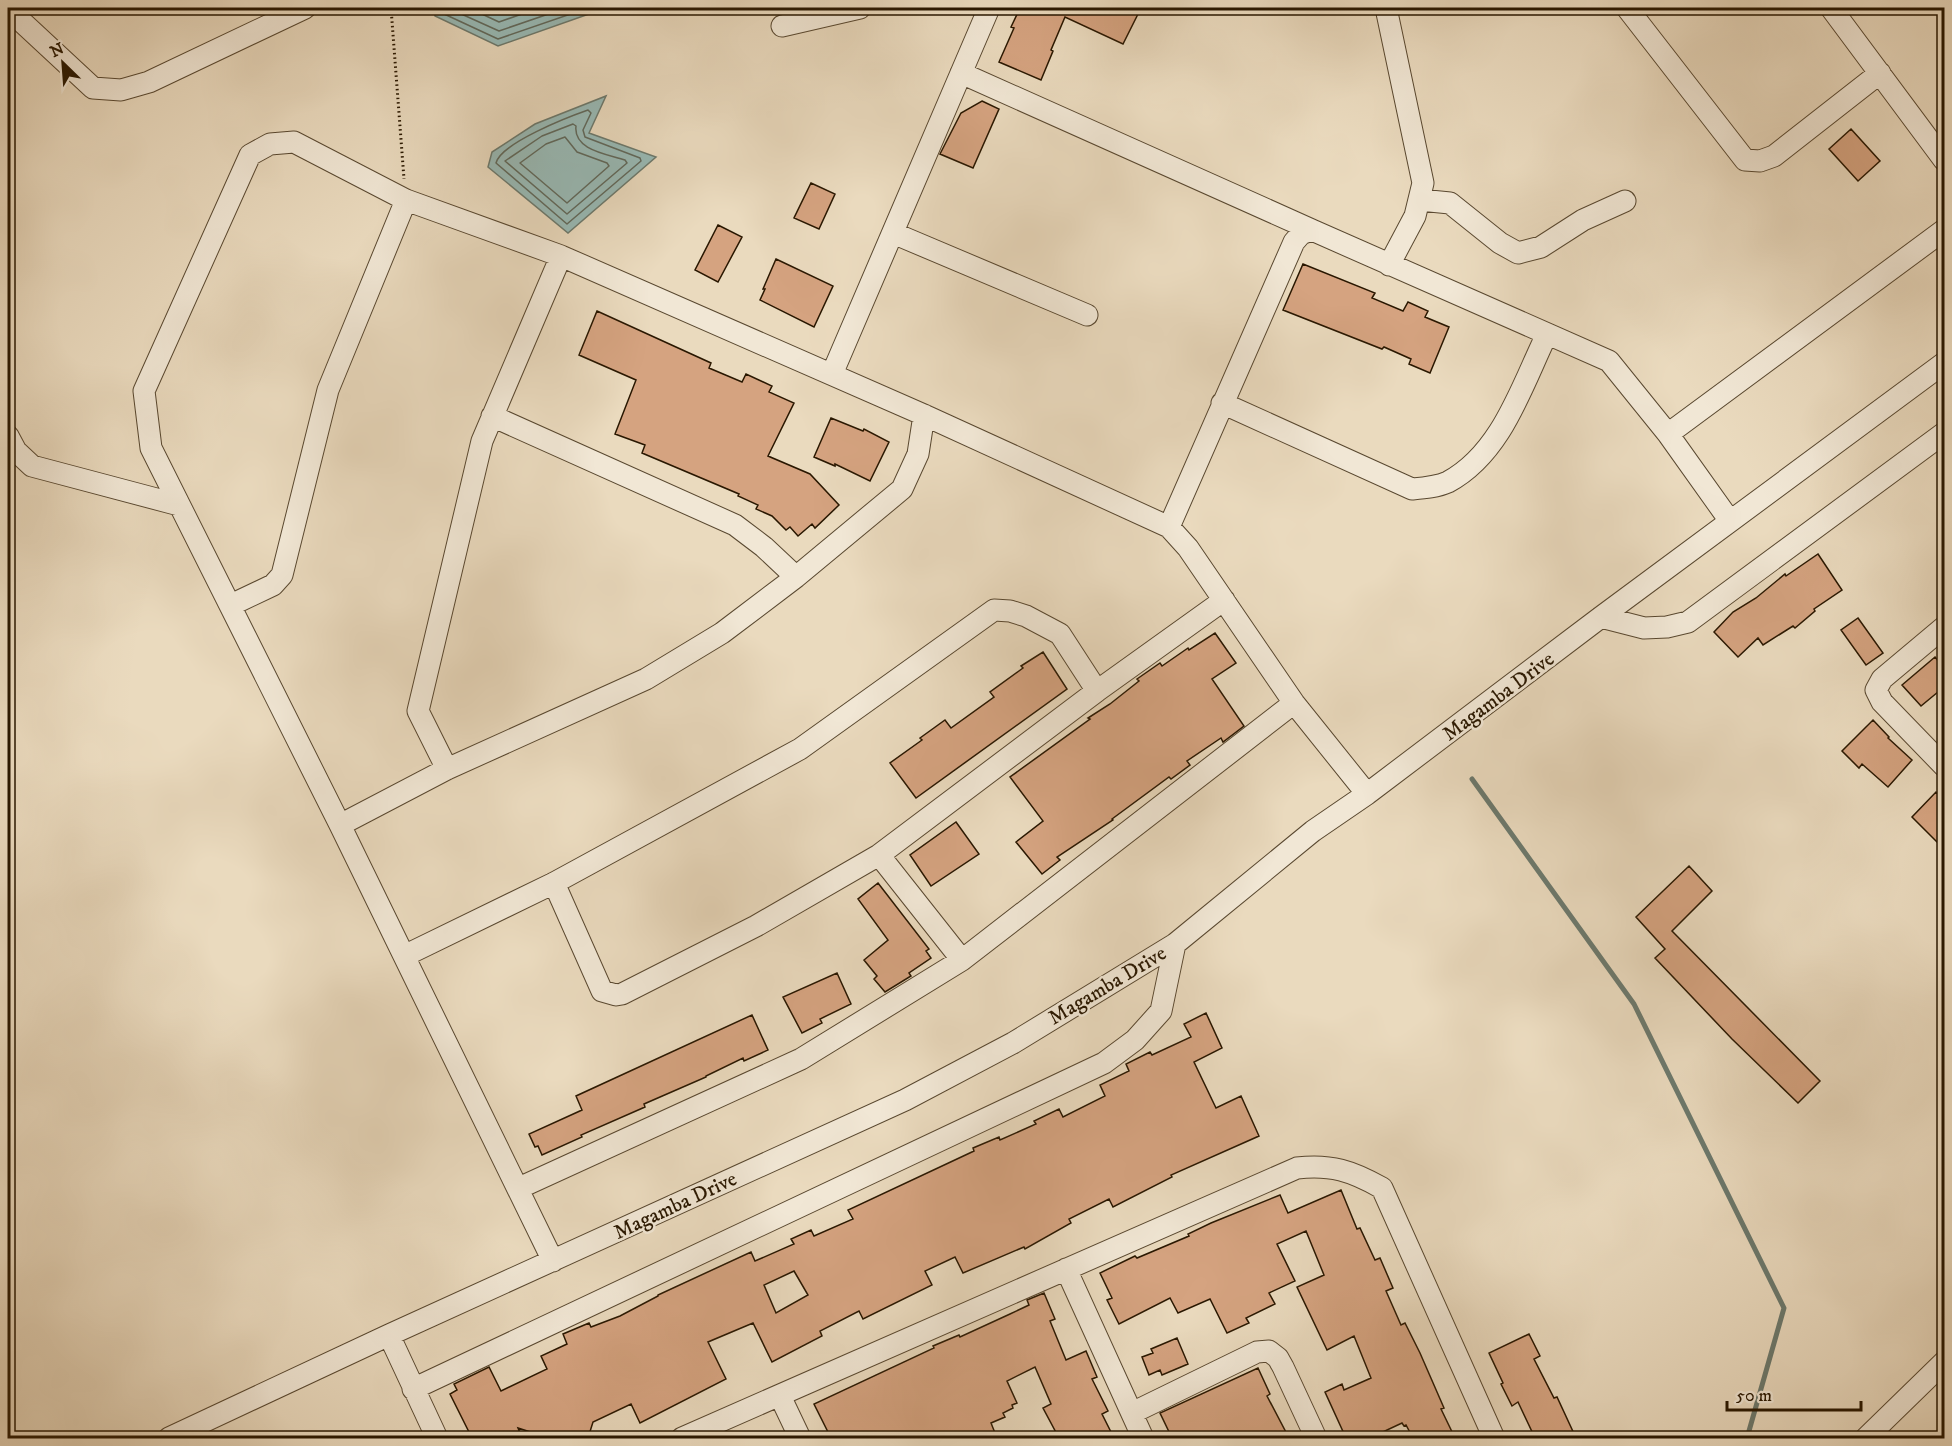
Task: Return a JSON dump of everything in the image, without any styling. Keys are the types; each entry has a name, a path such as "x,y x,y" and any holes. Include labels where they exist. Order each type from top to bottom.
{"street":[{"path":"8,9 93,88 121,90 149,82 305,8"},
{"path":"782,26 860,8"},
{"path":"832,375 989,8"},
{"path":"1386,8 1423,183 1415,216 1389,265"},
{"path":"1626,8 1745,160 1760,161 1774,156 1880,73"},
{"path":"1831,8 1944,160"},
{"path":"961,73 1609,361 1668,434 1730,521"},
{"path":"553,1261 340,825 151,448 144,391 250,154 270,144 294,142 406,200 561,256 924,415 1169,527 1188,548 1294,703 1367,794"},
{"path":"231,605 273,585 282,574 328,390 406,200"},
{"path":"1420,200 1450,202 1500,243 1518,253 1541,247 1583,220 1625,201"},
{"path":"1169,527 1294,242 1301,234 1312,230"},
{"path":"1668,434 1944,230"},
{"path":"893,233 1087,315"},
{"path":"447,769 418,711 482,441 561,256"},
{"path":"1222,403 1412,489 1431,488 1449,482 1480,457 1503,427 1547,334"},
{"name":"Magamba Drive","path":"169,1438 905,1100 1012,1043 1175,944 1314,831 1367,794 1944,363"},
{"path":"340,825 447,769 646,679 722,633 796,577 902,489 918,454 924,415"},
{"path":"492,416 735,525 764,547 796,577"},
{"path":"1601,617 1644,628 1667,627 1688,622 1944,433"},
{"path":"8,436 16,451 32,466 179,505"},
{"path":"554,883 602,991 616,995 629,992 756,927 879,855 1096,691 1224,600"},
{"path":"404,956 554,883 800,749 994,610 1010,611 1026,616 1060,634 1096,691"},
{"path":"1944,627 1882,679 1876,690 1882,702 1944,766"},
{"path":"519,1188 801,1059 962,960 1294,703"},
{"path":"879,855 962,960"},
{"path":"413,1389 1104,1063 1135,1040 1161,1011 1175,944"},
{"path":"682,1438 1297,1168 1318,1166 1360,1176 1382,1188 1494,1438"},
{"path":"1066,1269 1143,1438"},
{"path":"389,1335 437,1438"},
{"path":"1132,1413 1257,1352 1269,1351 1278,1358 1316,1438"},
{"path":"1866,1438 1944,1362"},
{"path":"780,1396 800,1438"}],"path":[{"path":"391,8 406,200"}],"water":[{"path":"434,8 606,8 498,46 435,16"},
{"path":"606,96 589,133 656,157 568,233 488,167 492,152 535,124"}],"building":[{"path":"1020,8 1141,8 1123,44 1065,17 1041,80 999,62"},
{"path":"982,101 999,109 973,168 940,154 961,113"},
{"path":"1851,129 1880,161 1858,181 1829,149"},
{"path":"811,183 835,194 819,229 794,218"},
{"path":"718,225 742,237 718,282 695,270"},
{"path":"776,259 833,286 814,327 760,300"},
{"path":"1303,264 1375,293 1372,298 1403,311 1408,302 1428,311 1425,317 1449,327 1430,373 1409,364 1411,359 1384,347 1382,349 1283,310"},
{"path":"597,311 711,363 709,368 742,382 746,374 772,386 769,392 794,403 768,456 810,474 839,505 815,528 812,524 798,536 790,527 786,530 772,516 756,509 758,505 738,496 739,494 642,453 645,445 615,434 636,380 579,355"},
{"path":"831,418 863,431 864,429 889,442 870,481 835,464 835,466 814,457"},
{"path":"1818,554 1842,590 1814,609 1815,611 1795,628 1793,626 1763,645 1758,638 1738,657 1714,632 1733,612 1756,598 1785,574 1786,576"},
{"path":"1858,618 1883,653 1866,665 1841,630"},
{"path":"1215,633 1236,663 1212,679 1244,726 1223,742 1221,738 1187,761 1190,765 1171,779 1169,777 1113,820 1057,857 1060,860 1042,874 1016,842 1043,821 1010,777 1110,704 1139,681 1137,679 1160,663 1162,666"},
{"path":"1043,652 1067,689 916,798 890,763 945,720 951,728 994,697 990,692 1023,668 1021,666"},
{"path":"1935,657 1944,668 1944,687 1921,706 1902,685"},
{"path":"1873,720 1888,738 1912,760 1888,787 1862,764 1859,768 1842,751"},
{"path":"1936,792 1944,800 1944,849 1912,817"},
{"path":"956,822 979,854 931,886 910,855"},
{"path":"1689,866 1712,891 1672,931 1820,1081 1798,1103 1732,1039 1655,958 1665,949 1636,917"},
{"path":"878,883 929,949 926,951 931,958 909,973 911,976 885,992 874,979 877,976 864,960 888,940 858,899"},
{"path":"837,973 851,1004 820,1019 822,1023 802,1033 783,997"},
{"path":"1206,1013 1222,1048 1194,1062 1216,1108 1241,1096 1259,1136 1171,1175 1172,1177 1113,1207 1109,1199 1069,1219 1071,1223 1025,1249 1024,1247 963,1273 955,1257 925,1271 932,1285 863,1319 859,1311 820,1331 822,1336 772,1362 753,1323 708,1342 726,1379 640,1423 631,1404 593,1422 588,1438 549,1438 518,1428 522,1438 472,1438 450,1394 457,1390 454,1384 489,1367 501,1391 547,1369 541,1356 567,1344 563,1334 589,1323 591,1327 620,1316 658,1295 751,1252 755,1261 794,1244 791,1239 811,1230 814,1236 853,1219 848,1210 974,1151 973,1148 999,1137 1000,1140 1036,1124 1034,1121 1059,1109 1063,1117 1105,1096 1100,1085 1129,1071 1126,1064 1150,1052 1152,1055 1191,1037 1184,1024","holes":["794,1271 808,1295 776,1313 764,1285"]},
{"path":"752,1015 768,1050 744,1061 743,1058 542,1155 538,1146 535,1147 529,1134 582,1110 576,1096"},
{"path":"1341,1190 1357,1229 1360,1228 1375,1260 1380,1258 1393,1288 1386,1291 1401,1325 1405,1323 1420,1353 1444,1408 1441,1409 1455,1438 1413,1438 1406,1425 1402,1423 1370,1438 1346,1438 1325,1392 1342,1384 1344,1390 1371,1378 1354,1336 1327,1350 1297,1287 1324,1275 1306,1231 1277,1244 1295,1281 1269,1293 1275,1304 1246,1318 1249,1323 1227,1333 1210,1299 1178,1313 1170,1298 1119,1324 1107,1300 1112,1298 1100,1273 1135,1256 1137,1258 1189,1236 1188,1234 1211,1223 1280,1195 1288,1213"},
{"path":"1044,1293 1055,1319 1050,1321 1066,1360 1086,1351 1097,1377 1092,1379 1108,1411 1102,1414 1114,1438 1059,1438 1043,1408 1051,1404 1035,1367 1007,1381 1017,1403 1003,1413 1005,1417 991,1423 997,1438 831,1438 814,1404 934,1348 933,1346 959,1335 960,1337 1029,1305 1027,1300"},
{"path":"1529,1334 1540,1356 1534,1359 1554,1398 1557,1397 1576,1438 1535,1438 1518,1402 1512,1406 1501,1384 1503,1383 1489,1353"},
{"path":"1177,1338 1188,1364 1162,1375 1160,1370 1149,1375 1142,1357 1153,1353 1151,1349"},
{"path":"1258,1368 1270,1394 1267,1396 1289,1438 1172,1438 1160,1413"}],"waterway":[{"path":"1472,779 1634,1004 1784,1308 1747,1438"}]}
